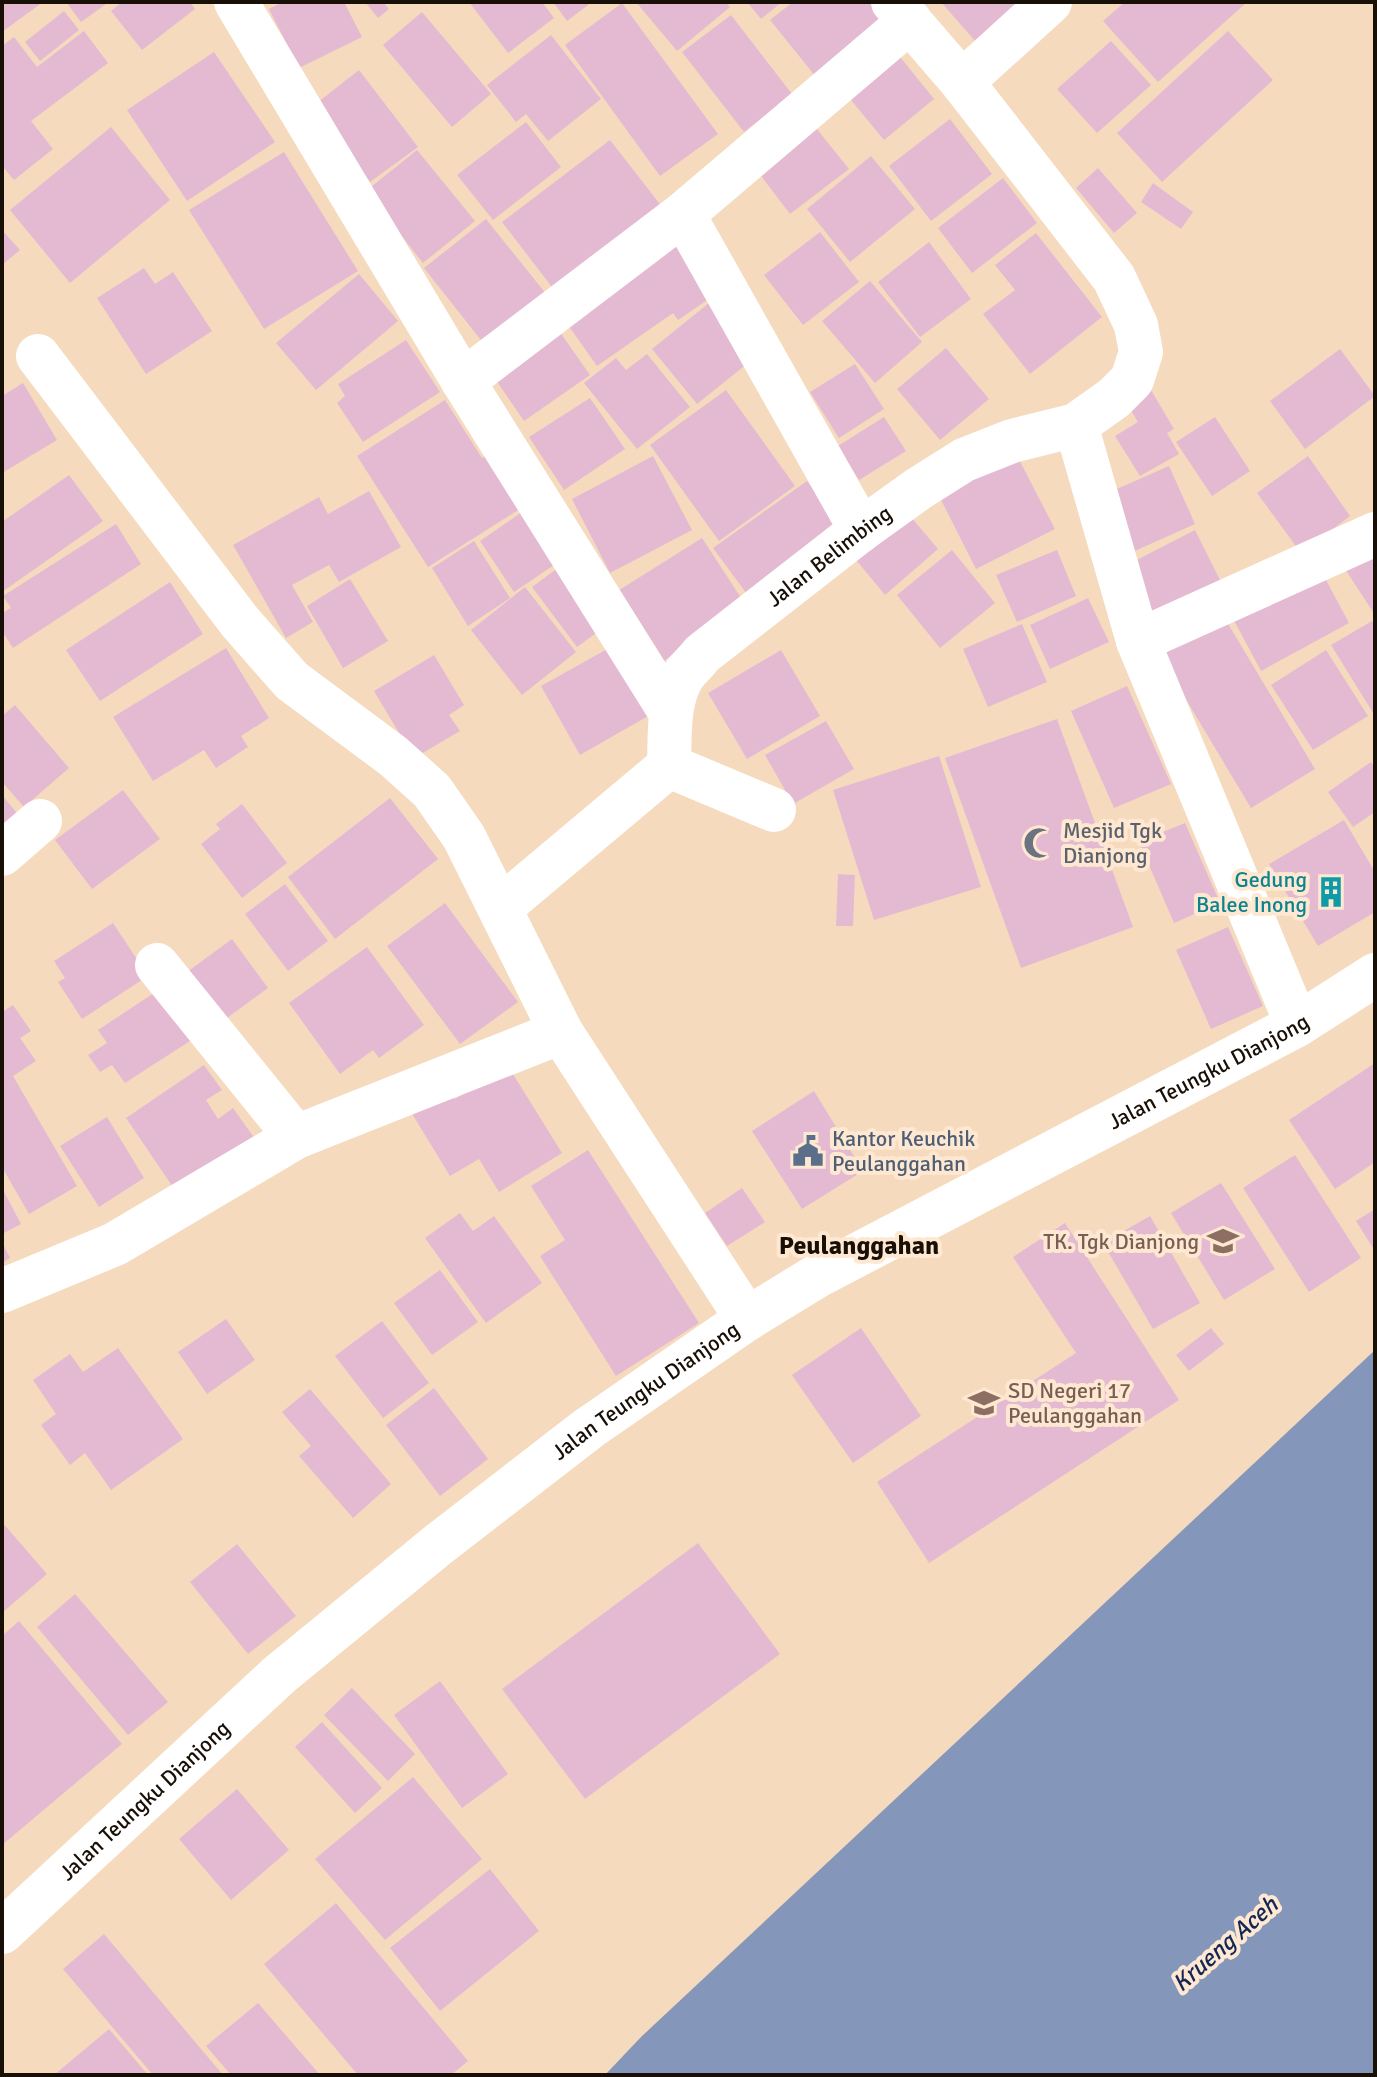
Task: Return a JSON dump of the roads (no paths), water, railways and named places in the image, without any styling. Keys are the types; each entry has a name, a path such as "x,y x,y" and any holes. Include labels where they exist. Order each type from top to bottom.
{"street":[{"path":"236,2 463,381 671,713"},
{"path":"962,82 1050,2"},
{"path":"463,381 683,214 902,12 962,82 1114,278 1136,325 1141,352 1132,380 1114,398 1076,425 1138,641 1297,1025"},
{"path":"683,214 861,530"},
{"path":"38,356 240,622 292,681 393,756 432,791 464,837 561,1032 747,1319"},
{"name":"Jalan Belimbing","path":"669,766 671,713 677,688 702,654 861,530 964,460 1012,441 1076,425"},
{"path":"1138,641 1375,534"},
{"path":"500,908 669,766 774,810"},
{"path":"2,854 40,821"},
{"path":"157,965 296,1137"},
{"name":"Jalan Teungku Dianjong","path":"2,1932 279,1675 439,1544 589,1428 747,1319 817,1276 1297,1025 1375,975"},
{"path":"2,1291 115,1244 296,1137 561,1032"}],"water":[{"name":"Krueng Aceh","path":"1375,1350 1375,2075 605,2075 641,2037"}],"place":[{"name":"Mesjid Tgk Dianjong","path":"1039,843"},
{"name":"Gedung Balee Inong","path":"1331,892"},
{"name":"Kantor Keuchik Peulanggahan","path":"808,1151"},
{"name":"TK. Tgk Dianjong","path":"1223,1241"},
{"name":"SD Negeri 17 Peulanggahan","path":"984,1403"}],"district":[{"name":"Peulanggahan","path":"859,1246"}]}
